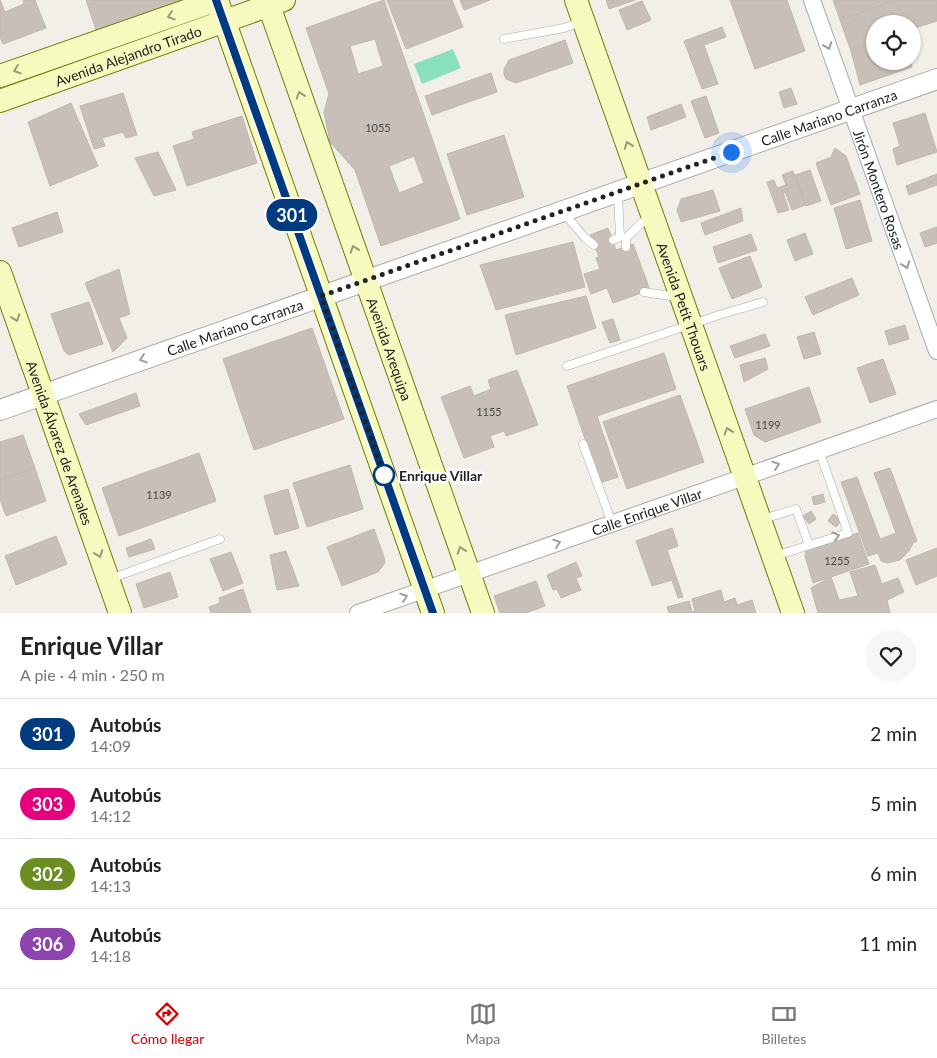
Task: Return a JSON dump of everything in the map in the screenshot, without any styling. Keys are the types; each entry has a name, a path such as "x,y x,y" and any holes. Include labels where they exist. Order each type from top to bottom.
{"main road":[{"path":"217,0 433,613"},
{"name":"Avenida Alejandro Tirado","path":"0,76 217,0"},
{"name":"Avenida Petit Thouars","path":"576,0 793,613"},
{"name":"Avenida Alejandro Tirado","path":"0,101 224,22 273,2"},
{"name":"Avenida Arequipa","path":"273,2 366,281 483,613"},
{"name":"Avenida Álvarez de Arenales","path":"0,272 120,613"}],"street":[{"name":"Jirón Montero Rosas","path":"812,0 937,351"},
{"name":"Calle Mariano Carranza","path":"0,410 937,79"},
{"name":"Calle Enrique Villar","path":"358,613 937,408"}],"lane":[{"path":"504,39 564,28 584,22"},
{"path":"618,192 621,241 652,214"},
{"path":"563,211 585,238 594,245"},
{"path":"644,292 681,298"},
{"path":"567,366 763,302"},
{"path":"583,444 612,523"},
{"path":"773,557 848,533 819,450"},
{"path":"760,520 796,509 809,545"},
{"path":"108,580 220,539"}],"green space":[{"path":"453,49 461,68 422,84 414,64"}],"building":[{"path":"0,0 5,12 24,4 23,0 35,0 46,28 3,44 0,37"},
{"path":"86,0 183,0 96,30"},
{"path":"384,0 460,219 381,246 355,170 330,142 324,112 329,94 306,28","holes":["375,39 383,66 358,74 350,46","414,156 424,183 399,193 389,166"]},
{"path":"387,0 452,0 463,27 406,49"},
{"path":"460,0 490,0 464,10"},
{"path":"606,0 635,0 609,9"},
{"path":"730,0 787,0 805,51 755,69"},
{"path":"833,0 895,0 895,1 840,20"},
{"path":"895,0 937,0 937,21 921,26 921,15 866,15 866,46 851,51 840,20"},
{"path":"642,1 651,20 627,30 619,10"},
{"path":"722,27 726,37 704,45 718,84 702,89 684,41"},
{"path":"565,40 573,63 516,83 506,79 504,69 509,60"},
{"path":"866,46 866,70 903,70 860,85 851,51"},
{"path":"491,73 497,92 432,115 425,96"},
{"path":"791,88 797,104 784,108 779,92"},
{"path":"123,93 137,135 126,138 123,132 102,138 105,146 94,149 80,106"},
{"path":"706,96 719,133 705,138 691,101"},
{"path":"71,103 98,166 50,186 28,122"},
{"path":"681,104 686,117 651,130 647,117"},
{"path":"925,113 937,152 897,165 893,149 900,146 893,123"},
{"path":"242,116 257,163 187,186 173,146 194,139 192,132"},
{"path":"504,135 524,197 467,215 447,154"},
{"path":"835,148 846,156 860,194 831,205 816,163 831,157"},
{"path":"158,152 176,190 154,196 135,158"},
{"path":"810,170 821,201 806,206 795,175"},
{"path":"793,171 805,205 792,210 785,192 783,193 789,210 778,213 767,182 774,180 777,188 786,185 782,175"},
{"path":"937,174 937,185 909,195 906,186"},
{"path":"713,190 720,211 681,222 677,210 681,199"},
{"path":"860,200 872,241 846,249 834,208"},
{"path":"741,208 743,221 705,235 701,223"},
{"path":"57,212 63,232 19,247 12,228"},
{"path":"937,227 937,243 925,247 920,233"},
{"path":"608,228 616,250 633,244 650,290 613,303 607,288 591,294 584,274 600,269 596,258 599,257 590,235"},
{"path":"805,233 813,254 795,261 787,240"},
{"path":"751,234 757,250 718,263 713,247"},
{"path":"573,242 585,287 496,310 480,265"},
{"path":"750,256 762,287 732,299 719,268"},
{"path":"119,269 130,314 119,318 127,338 113,352 85,283"},
{"path":"852,278 859,295 813,315 805,297"},
{"path":"586,296 596,328 516,355 505,315"},
{"path":"89,302 103,344 69,355 64,351 51,314"},
{"path":"613,319 620,340 610,343 602,322"},
{"path":"905,325 909,339 889,345 885,331"},
{"path":"312,328 344,419 254,450 223,359"},
{"path":"814,332 821,354 804,359 797,337"},
{"path":"765,334 770,346 735,358 730,346"},
{"path":"664,353 676,389 597,416 618,477 600,483 567,386"},
{"path":"765,358 768,369 744,382 740,365"},
{"path":"883,359 896,394 870,403 857,368"},
{"path":"517,370 538,425 506,436 504,431 490,436 494,447 464,458 441,397 470,386 474,396 491,389 488,380"},
{"path":"809,387 821,422 765,442 754,435 745,409"},
{"path":"136,393 140,406 86,425 79,414"},
{"path":"680,395 704,462 627,489 603,422"},
{"path":"23,435 35,468 0,480 0,442"},
{"path":"199,453 216,501 119,536 102,488"},
{"path":"350,465 363,509 307,527 293,483"},
{"path":"35,468 46,501 6,516 0,499 0,480"},
{"path":"890,468 917,541 913,543 909,551 900,560 887,563 881,561 878,553 868,556 841,482 857,477 880,539 896,533 874,473"},
{"path":"288,489 299,528 275,535 264,496"},
{"path":"823,494 825,502 814,505 812,497"},
{"path":"811,511 816,519 809,524 803,516"},
{"path":"833,514 842,520 836,527 828,521"},
{"path":"672,528 678,546 667,550 683,597 678,598 672,580 652,586 636,541"},
{"path":"374,529 385,563 378,572 342,586 327,547"},
{"path":"858,533 869,564 813,583 805,556 806,551"},
{"path":"56,536 67,564 16,585 5,556"},
{"path":"151,539 155,549 129,557 126,548"},
{"path":"937,548 937,576 916,585 906,560"},
{"path":"286,551 299,586 277,590 270,555"},
{"path":"231,552 243,583 223,591 210,559"},
{"path":"576,562 582,576 576,578 581,590 561,598 557,589 553,590 547,575"},
{"path":"875,565 882,584 898,578 904,592 887,600 890,613 818,613 811,588 831,577 839,600 858,596 850,572"},
{"path":"170,572 178,597 144,608 136,584"},
{"path":"536,581 545,606 526,613 500,613 494,596"},
{"path":"243,589 251,613 211,613 209,607 220,603 219,598"},
{"path":"721,590 724,602 735,598 737,605 752,600 756,613 669,613 667,607 689,601 692,612 695,611 692,599"}],"bus line":[{"name":"301","path":"216,0 433,613"}],"place":[{"name":"Enrique Villar","path":"384,475"}],"route":[{"path":"384,475 385,478 321,296 731,152"}]}
